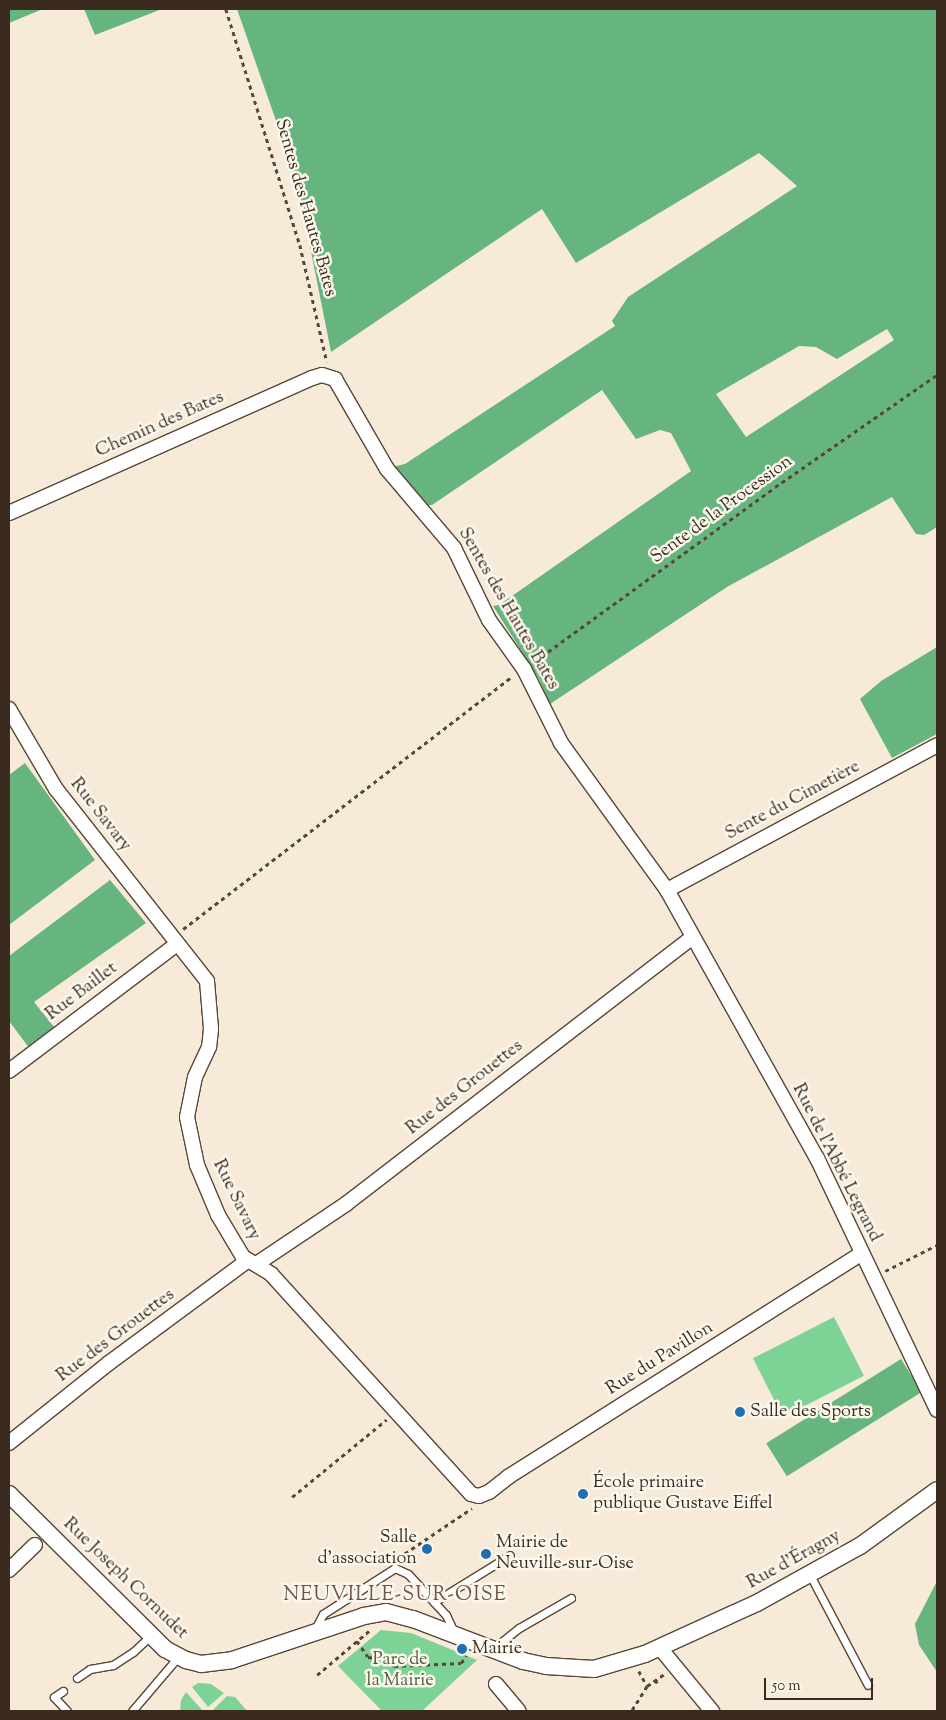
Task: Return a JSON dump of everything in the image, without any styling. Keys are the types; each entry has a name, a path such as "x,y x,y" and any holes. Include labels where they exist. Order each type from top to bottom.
{"street":[{"name":"Chemin des Bates","path":"9,513 312,378 327,376"},
{"name":"Sentes des Hautes Bates","path":"327,376 338,383 392,477 454,548 489,620 524,668 561,743 667,890 692,938"},
{"name":"Rue Savary","path":"9,710 56,789 206,981 211,1016 209,1047 195,1077 187,1117 197,1165 218,1214 252,1262 272,1274 464,1488 478,1501"},
{"name":"Sente du Cimetière","path":"667,890 937,745"},
{"name":"Rue des Grouettes","path":"9,1442 109,1363 252,1262 346,1204 692,938"},
{"name":"Rue de l'Abbé Legrand","path":"692,938 817,1158 861,1254 937,1410"},
{"name":"Rue Baillet","path":"9,1071 174,940"},
{"name":"Rue du Pavillon","path":"478,1501 861,1254"},
{"name":"Rue d'Éragny","path":"660,1648 757,1603 860,1546 937,1490"},
{"name":"Rue Joseph Cornudet","path":"9,1494 151,1635 178,1657 193,1663 218,1663 386,1612 538,1665 594,1669 608,1667 660,1648"},
{"path":"9,1570 35,1545"},
{"path":"660,1648 712,1711"},
{"path":"496,1684 519,1711"}],"lane":[{"path":"434,1602 510,1555"},
{"path":"313,1633 323,1614 395,1568 408,1574 450,1619 456,1636"},
{"path":"810,1574 868,1685"},
{"path":"491,1650 519,1628 571,1598"},
{"path":"77,1678 90,1669 113,1665 133,1652 151,1635"},
{"path":"132,1711 178,1657"},
{"path":"63,1691 54,1697 66,1711"}],"path":[{"name":"Sentes des Hautes Bates","path":"226,9 300,245 328,366 327,376"},
{"name":"Sente de la Procession","path":"174,940 524,668 776,487 937,375"},
{"path":"872,1277 937,1245"},
{"path":"292,1497 391,1416"},
{"path":"395,1568 396,1559 478,1501"},
{"path":"357,1641 368,1656 386,1659 394,1666 461,1663 468,1654"},
{"path":"638,1670 647,1686"},
{"path":"632,1710 647,1686 670,1670"},
{"path":"655,1680 658,1684"}],"green space":[{"path":"9,9 43,9 9,23"},
{"path":"84,9 162,9 95,35"},
{"path":"237,9 937,9 937,527 924,535 916,534 892,497 727,587 550,704 539,679 493,606 499,605 691,471 671,433 660,430 636,439 602,390 432,505 425,505 392,467 405,464 615,326 612,321 628,297 797,186 759,153 576,263 542,209 331,352 297,181","holes":["887,329 894,340 746,437 716,394 799,346 816,347 837,359"]},
{"path":"937,647 937,734 892,758 860,699 881,681"},
{"path":"25,763 95,860 9,925 9,775"},
{"path":"110,880 146,923 34,1002 59,1033 33,1053 9,1021 9,956"},
{"path":"834,1317 864,1376 783,1417 753,1358"},
{"path":"901,1359 922,1392 787,1476 766,1443"},
{"path":"937,1581 937,1672 919,1645 915,1624"},
{"name":"Parc de la Mairie","path":"381,1630 411,1633 477,1660 422,1711 382,1711 338,1666"},
{"path":"198,1683 211,1684 224,1693 208,1707 192,1687"},
{"path":"186,1692 203,1711 180,1711 181,1700"},
{"path":"227,1696 235,1697 247,1711 212,1711"}],"place":[{"name":"Salle des Sports","path":"740,1412"},
{"name":"École primaire publique Gustave Eiffel","path":"583,1494"},
{"name":"Salle d'association","path":"427,1549"},
{"name":"Mairie de Neuville-sur-Oise","path":"486,1554"},
{"name":"Mairie","path":"462,1649"}],"district":[{"name":"NEUVILLE-SUR-OISE","path":"395,1595"}]}
